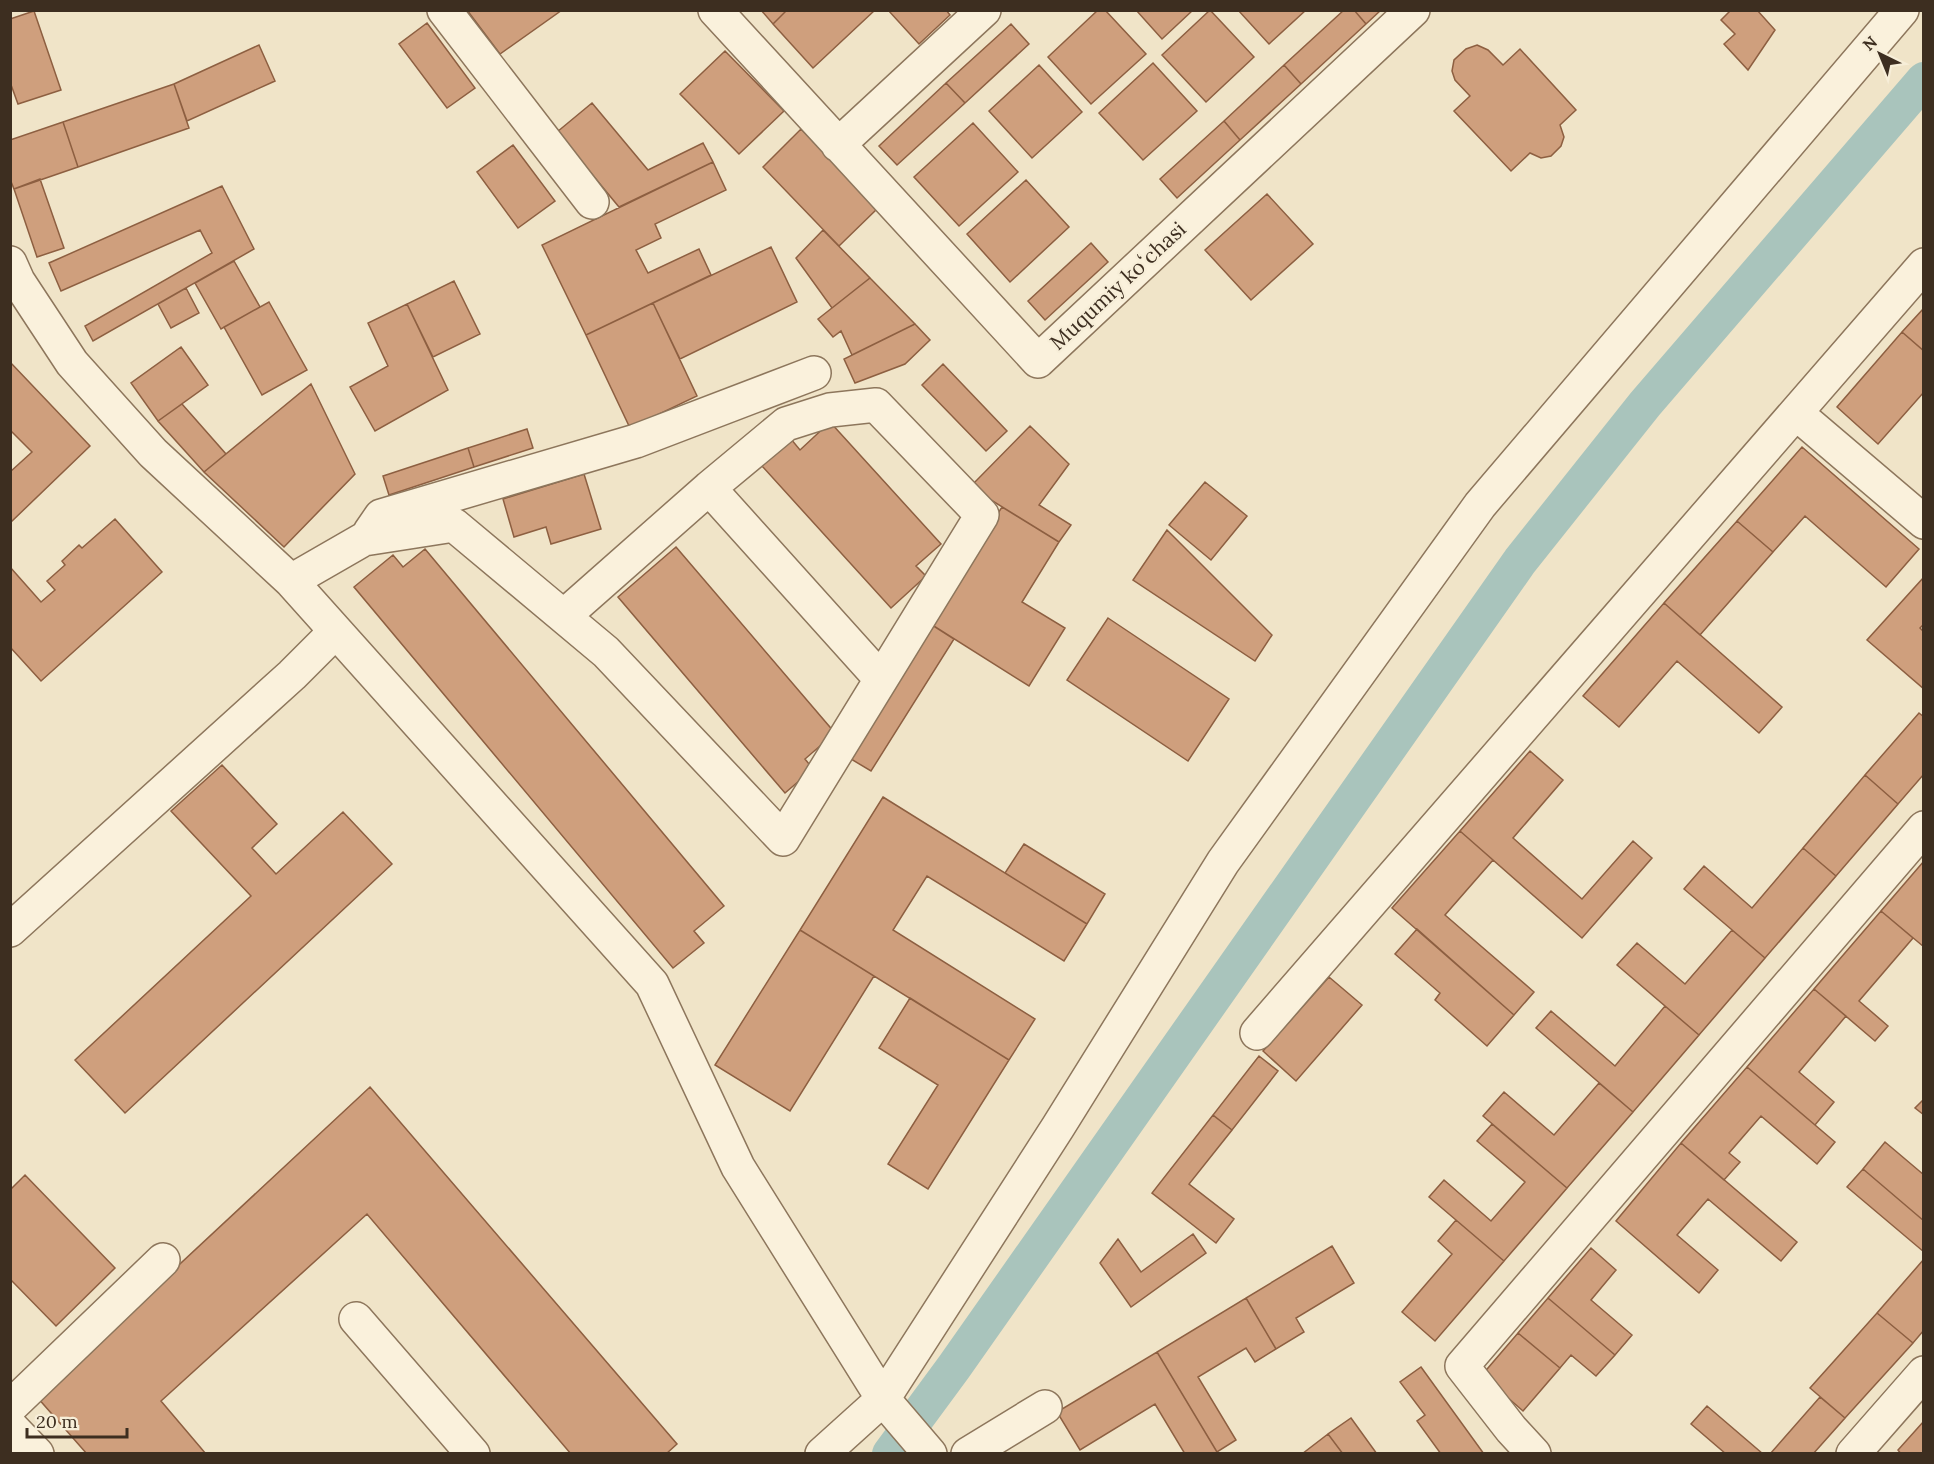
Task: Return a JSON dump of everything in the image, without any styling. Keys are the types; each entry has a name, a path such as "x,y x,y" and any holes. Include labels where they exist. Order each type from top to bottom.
{"street":[{"path":"444,10 592,202"},
{"path":"715,10 838,145 984,10"},
{"name":"Muqumiy koʻchasi","path":"838,145 1038,361 1413,10"},
{"path":"822,1454 884,1400 1223,862 1473,515 1902,10"},
{"path":"10,263 18,281 72,363 153,453 291,581 652,984 738,1167 884,1400 930,1454"},
{"path":"1257,1033 1923,266"},
{"path":"364,539 381,516 636,441 814,373"},
{"path":"291,581 364,539 454,525 606,652 783,839 982,515 876,405 830,410 786,424 709,488 564,616"},
{"path":"1796,413 1923,522"},
{"path":"709,488 880,678"},
{"path":"10,930 292,675 335,632"},
{"path":"1534,1454 1511,1429 1462,1366 1923,828"},
{"path":"10,1407 163,1260"},
{"path":"356,1319 473,1454"},
{"path":"1853,1454 1923,1373"},
{"path":"968,1454 1045,1407"},
{"path":"10,1426 38,1454"}],"building":[{"path":"467,10 562,10 500,54"},
{"path":"761,10 787,10 773,24"},
{"path":"787,10 875,10 813,68 773,24"},
{"path":"888,10 946,10 950,15 919,44"},
{"path":"1098,10 1105,10 1146,54 1091,104 1048,57"},
{"path":"1136,10 1193,10 1162,39"},
{"path":"1210,10 1254,57 1206,102 1162,55"},
{"path":"1238,10 1306,10 1269,44"},
{"path":"1344,10 1354,10 1366,24 1301,84 1284,65"},
{"path":"1354,10 1381,10 1366,24"},
{"path":"1731,10 1757,10 1775,30 1748,70 1724,44 1735,34 1721,20"},
{"path":"34,11 61,90 18,104 10,82 10,19"},
{"path":"427,23 475,88 447,108 399,44"},
{"path":"1011,24 1029,44 965,103 946,83"},
{"path":"259,45 275,81 187,121 174,84"},
{"path":"1477,45 1488,50 1503,65 1520,49 1576,110 1560,125 1564,137 1561,146 1551,156 1541,158 1530,153 1511,171 1454,111 1470,96 1455,80 1452,71 1454,60 1466,49"},
{"path":"725,51 784,111 739,154 680,94"},
{"path":"1153,63 1197,111 1143,160 1099,113"},
{"path":"1039,65 1082,112 1032,158 989,111"},
{"path":"1284,65 1301,84 1240,140 1224,121"},
{"path":"946,83 965,103 897,165 879,146"},
{"path":"174,84 189,128 78,167 63,122"},
{"path":"592,103 648,170 703,143 713,162 619,207 557,132"},
{"path":"1224,121 1240,140 1177,198 1160,179"},
{"path":"63,122 78,167 14,189 10,179 10,140"},
{"path":"973,123 1018,172 959,226 914,177"},
{"path":"801,129 878,208 839,246 763,167"},
{"path":"513,145 555,201 518,228 477,172"},
{"path":"713,162 726,190 655,224 661,238 636,250 648,273 699,249 711,275 586,335 542,245"},
{"path":"40,179 64,248 37,257 14,189"},
{"path":"1026,180 1069,227 1010,282 967,234"},
{"path":"222,186 254,249 93,341 85,326 212,253 200,230 61,291 49,263"},
{"path":"1267,194 1313,244 1251,300 1205,250"},
{"path":"823,230 870,278 832,308 796,258"},
{"path":"1091,243 1108,262 1045,320 1028,301"},
{"path":"771,247 797,302 680,359 653,303"},
{"path":"234,261 260,307 221,329 195,283"},
{"path":"870,278 915,324 852,355 841,331 833,337 818,319"},
{"path":"454,281 480,334 433,357 407,304"},
{"path":"186,288 199,313 171,328 158,304"},
{"path":"269,302 307,370 262,395 224,327"},
{"path":"653,303 697,396 630,428 586,335"},
{"path":"407,304 448,390 375,431 350,387 388,366 368,323"},
{"path":"1924,308 1924,351 1902,332"},
{"path":"915,324 930,340 905,364 855,383 844,359"},
{"path":"1902,332 1924,351 1924,392 1878,444 1837,407"},
{"path":"181,347 208,385 158,421 131,383"},
{"path":"10,362 90,446 10,523 10,472 32,452 10,430"},
{"path":"943,364 1007,431 986,451 922,385"},
{"path":"311,384 355,474 284,547 204,472"},
{"path":"182,404 226,454 204,472 158,421"},
{"path":"830,422 941,544 916,566 926,576 891,608 762,466 791,439 800,450"},
{"path":"1030,426 1069,464 1039,505 1071,525 1059,542 970,487"},
{"path":"527,429 533,448 474,467 468,448"},
{"path":"1802,447 1919,549 1886,587 1805,516 1773,552 1737,521"},
{"path":"468,448 474,467 389,495 383,476"},
{"path":"584,474 601,529 551,544 546,527 514,537 503,499"},
{"path":"1205,482 1247,516 1211,560 1169,525"},
{"path":"1002,507 1059,542 1022,602 1065,628 1029,686 929,623"},
{"path":"115,519 162,572 41,681 10,647 10,567 41,602 55,590 47,581 65,565 62,561 79,545 82,548"},
{"path":"1737,521 1773,552 1700,635 1664,603"},
{"path":"1167,530 1272,635 1255,661 1133,580"},
{"path":"676,547 835,733 805,759 813,769 785,793 618,597"},
{"path":"425,549 724,906 694,931 704,943 673,968 354,587 393,555 403,567"},
{"path":"1924,577 1924,624 1920,628 1924,632 1924,689 1867,640"},
{"path":"1664,603 1782,707 1759,733 1677,661 1619,727 1583,696"},
{"path":"1108,618 1229,699 1188,761 1067,680"},
{"path":"929,623 954,639 871,771 846,756"},
{"path":"1919,713 1924,717 1924,774 1898,804 1865,775"},
{"path":"1530,751 1563,780 1513,838 1582,899 1633,841 1652,858 1582,938 1460,831"},
{"path":"222,765 277,824 252,848 276,874 343,812 392,864 125,1113 75,1060 251,896 171,811"},
{"path":"1865,775 1898,804 1836,876 1803,848"},
{"path":"883,797 1087,924 1064,961 927,876 893,930 1035,1019 1009,1060 800,930"},
{"path":"1460,831 1493,860 1445,915 1534,992 1514,1015 1392,908"},
{"path":"1024,844 1105,894 1087,924 1005,873"},
{"path":"1803,848 1836,876 1765,958 1684,889 1704,866 1752,908"},
{"path":"1924,861 1924,947 1881,911"},
{"path":"1881,911 1913,938 1859,1001 1888,1026 1875,1041 1814,989"},
{"path":"1417,929 1514,1015 1487,1046 1435,1000 1440,993 1395,954"},
{"path":"800,930 874,976 790,1111 715,1065"},
{"path":"1732,930 1765,958 1699,1035 1617,965 1637,943 1685,984"},
{"path":"1329,977 1362,1005 1296,1081 1263,1051"},
{"path":"1814,989 1846,1016 1799,1072 1834,1102 1815,1125 1747,1067"},
{"path":"910,998 1009,1060 928,1189 888,1164 938,1085 879,1048"},
{"path":"1665,1006 1699,1035 1633,1112 1536,1028 1551,1011 1615,1066"},
{"path":"1259,1056 1278,1071 1232,1130 1213,1115"},
{"path":"1747,1067 1835,1142 1817,1164 1761,1116 1729,1153 1740,1162 1724,1180 1681,1143"},
{"path":"1599,1083 1633,1112 1567,1188 1483,1116 1504,1092 1554,1135"},
{"path":"370,1087 677,1444 666,1454 571,1454 367,1214 161,1401 206,1454 87,1454 37,1397"},
{"path":"1924,1099 1924,1115 1915,1108"},
{"path":"1213,1115 1232,1130 1189,1184 1234,1219 1216,1243 1152,1193"},
{"path":"1492,1124 1567,1188 1504,1261 1429,1197 1444,1180 1491,1221 1525,1182 1477,1141"},
{"path":"1885,1142 1924,1175 1924,1221 1863,1169"},
{"path":"1681,1143 1797,1242 1781,1261 1708,1199 1677,1235 1718,1270 1699,1293 1616,1221"},
{"path":"1863,1169 1924,1221 1924,1252 1847,1187"},
{"path":"25,1175 115,1268 56,1326 10,1279 10,1190"},
{"path":"1456,1220 1504,1261 1435,1341 1402,1312 1452,1254 1438,1241"},
{"path":"1193,1234 1206,1253 1131,1307 1100,1263 1118,1239 1141,1272"},
{"path":"1332,1246 1354,1283 1296,1318 1304,1332 1276,1349 1246,1298"},
{"path":"1591,1248 1616,1270 1591,1300 1632,1335 1615,1355 1548,1298"},
{"path":"1924,1259 1924,1330 1913,1343 1877,1313"},
{"path":"1246,1298 1276,1349 1255,1362 1246,1348 1198,1377 1236,1440 1217,1452 1157,1352"},
{"path":"1548,1298 1615,1355 1596,1376 1571,1355 1560,1368 1518,1333"},
{"path":"1877,1313 1913,1343 1845,1418 1810,1388"},
{"path":"1518,1333 1560,1368 1523,1411 1482,1375"},
{"path":"1157,1352 1217,1452 1214,1454 1185,1454 1155,1404 1080,1450 1057,1412"},
{"path":"1421,1367 1484,1454 1441,1454 1417,1421 1425,1415 1400,1382"},
{"path":"1820,1397 1845,1418 1813,1454 1770,1454"},
{"path":"1707,1406 1763,1454 1726,1454 1691,1424"},
{"path":"1351,1418 1377,1454 1343,1454 1328,1434"},
{"path":"1924,1421 1924,1454 1901,1454 1898,1450"},
{"path":"1328,1434 1343,1454 1302,1454"}],"waterway":[{"path":"890,1454 954,1367 1520,561 1645,404 1924,80"}]}
